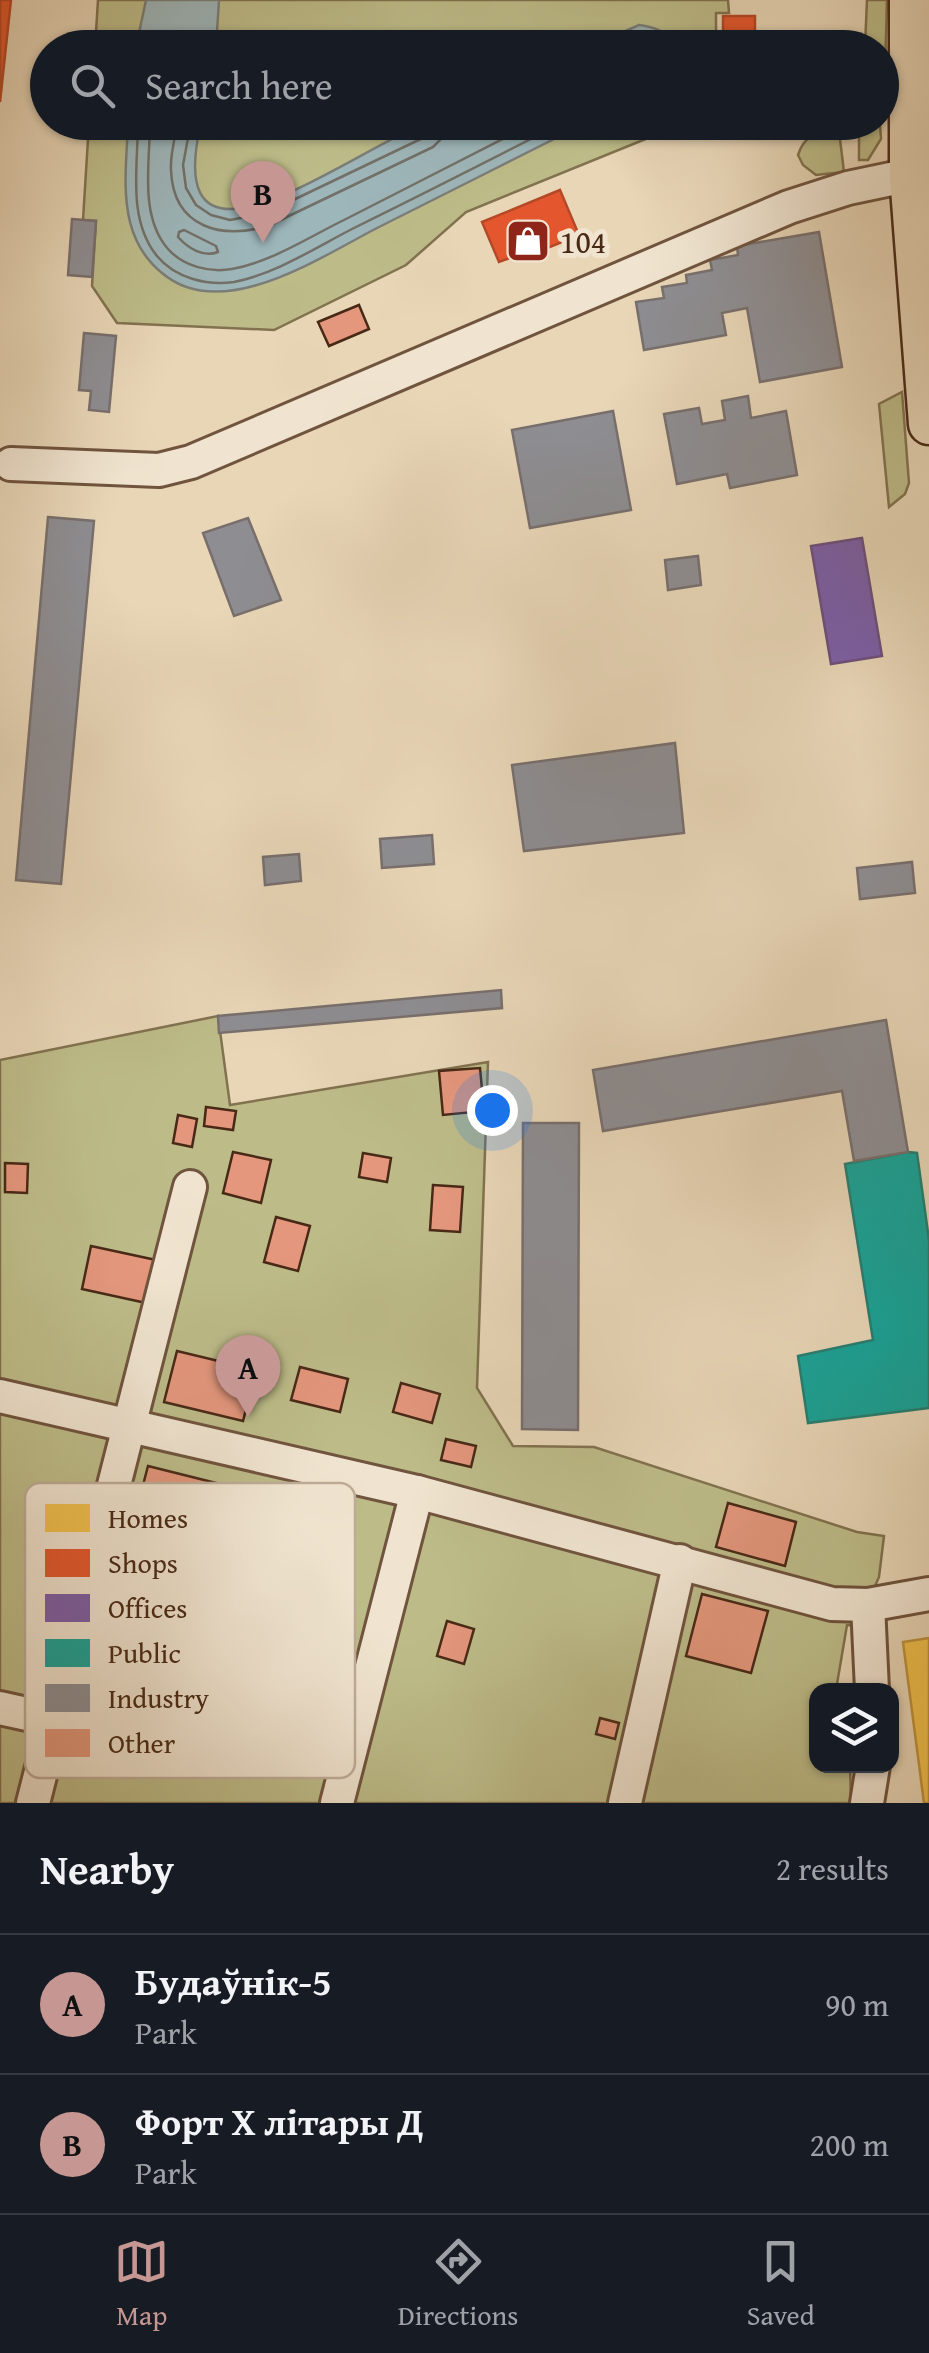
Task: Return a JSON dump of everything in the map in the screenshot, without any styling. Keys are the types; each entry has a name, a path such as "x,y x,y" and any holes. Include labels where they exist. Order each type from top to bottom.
{"main road":[{"path":"910,0 929,424"}],"lane":[{"path":"11,464 159,470 191,462 789,207 848,188 920,175"},
{"path":"113,1483 190,1187"},
{"path":"0,1396 417,1492 832,1604 868,1605 929,1594"},
{"path":"355,1733 417,1492"},
{"path":"624,1803 680,1562"},
{"path":"868,1605 872,1683"},
{"path":"0,1708 25,1714"},
{"path":"866,1803 872,1773"},
{"path":"33,1803 39,1778"},
{"path":"337,1803 343,1778"}],"shaded area":[{"path":"98,0 728,0 729,13 716,13 716,30 96,30"},
{"path":"867,0 887,0 886,30 866,30"},
{"path":"88,140 643,140 466,212 406,265 274,330 117,323 92,286 96,221 83,220"},
{"path":"840,140 844,172 816,175 798,155 804,142"},
{"path":"859,140 880,140 868,160 859,160"},
{"path":"902,392 909,483 905,494 889,507 879,404"},
{"path":"218,1016 230,1105 488,1062 477,1388 513,1446 594,1447 857,1532 884,1536 879,1577 863,1613 862,1626 847,1625 837,1683 809,1683 809,1773 850,1773 851,1803 0,1803 0,1060"}],"water":[{"path":"146,0 219,0 217,30 140,30"},
{"path":"639,25 657,30 628,30"},
{"path":"127,140 199,140 196,177 210,204 238,209 276,198 392,140 552,140 302,267 243,289 214,292 187,287 151,262 130,222"}],"building: Homes":[{"path":"929,1638 929,1803 924,1803 903,1642"}],"building: Shops":[{"path":"0,0 11,0 0,102"},
{"path":"723,16 755,16 755,30 723,30"},
{"path":"560,190 579,235 523,258 521,254 499,262 482,222"}],"building: Offices":[{"path":"862,538 882,656 831,664 811,546"}],"building: Public":[{"path":"917,1153 929,1240 929,1408 808,1423 798,1356 873,1340 845,1164"}],"building: Industry":[{"path":"72,219 96,221 92,277 68,275"},
{"path":"819,232 842,367 760,382 747,308 722,313 726,335 644,350 636,302 664,298 662,287 687,283 686,275 712,270 710,260 738,255 737,246"},
{"path":"84,333 116,336 109,412 89,410 91,391 79,390"},
{"path":"748,396 751,418 786,411 797,475 730,488 727,474 677,484 664,414 699,408 702,424 725,420 722,401"},
{"path":"613,411 631,510 530,528 512,430"},
{"path":"48,517 94,521 61,884 16,880"},
{"path":"248,518 281,600 234,616 203,533"},
{"path":"698,556 701,585 668,590 665,560"},
{"path":"675,743 684,833 524,851 512,765"},
{"path":"432,835 434,864 382,868 380,839"},
{"path":"299,854 301,881 265,885 263,857"},
{"path":"912,862 915,893 860,899 857,868"},
{"path":"501,990 502,1008 219,1033 218,1016"},
{"path":"886,1020 908,1152 854,1161 842,1091 603,1131 593,1070"},
{"path":"523,1123 579,1123 578,1430 522,1429"}],"building: Other":[{"path":"359,305 369,329 329,346 318,322"},
{"path":"480,1068 484,1111 443,1115 439,1071"},
{"path":"206,1107 236,1111 233,1130 204,1126"},
{"path":"178,1115 197,1119 192,1147 173,1143"},
{"path":"233,1152 271,1160 261,1203 223,1193"},
{"path":"363,1153 391,1158 387,1182 359,1177"},
{"path":"5,1163 28,1164 27,1193 5,1192"},
{"path":"433,1185 463,1187 460,1232 430,1230"},
{"path":"276,1217 310,1226 298,1271 264,1262"},
{"path":"91,1246 156,1260 146,1303 82,1289"},
{"path":"177,1351 256,1370 243,1421 164,1402"},
{"path":"300,1367 348,1379 340,1412 291,1400"},
{"path":"401,1383 440,1394 432,1423 393,1412"},
{"path":"446,1439 476,1446 471,1467 441,1460"},
{"path":"148,1466 216,1483 144,1483"},
{"path":"728,1503 796,1522 785,1566 716,1547"},
{"path":"702,1594 768,1611 751,1673 686,1656"},
{"path":"447,1621 474,1629 464,1664 437,1656"},
{"path":"600,1718 619,1723 615,1739 596,1734"}],"place":[{"name":"104","path":"528,241"},
{"name":"Форт X літары Д","path":"263,243"},
{"name":"Будаўнік-5","path":"248,1417"}]}
